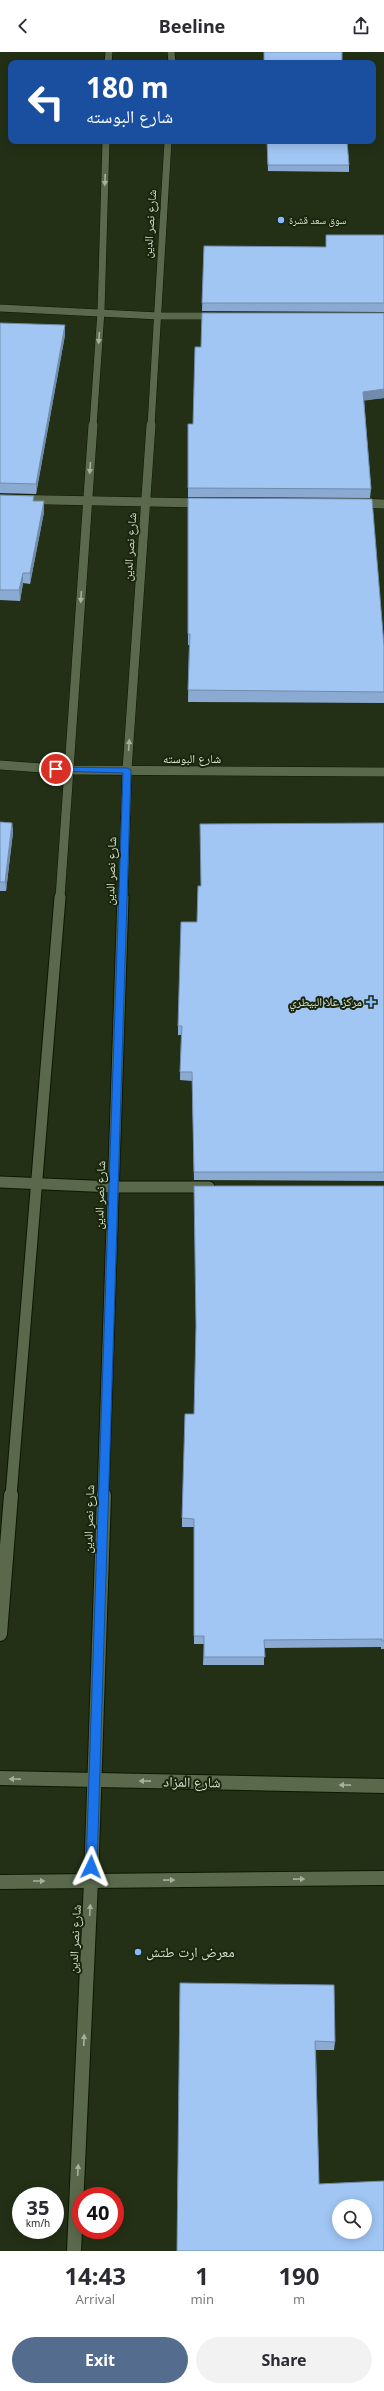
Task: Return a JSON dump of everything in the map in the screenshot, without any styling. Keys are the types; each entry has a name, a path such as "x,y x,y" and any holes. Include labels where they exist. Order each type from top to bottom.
{"street":[{"path":"0,1634 70,770 101,311 106,144"},
{"name":"شارع نصر الدين","path":"74,2251 91,1881 127,770 159,316 168,144"},
{"path":"0,308 101,311 159,316 221,316"},
{"path":"0,499 88,502 209,503"},
{"path":"352,503 384,504"},
{"name":"شارع البوسته","path":"0,765 70,770 384,772"},
{"path":"0,1182 113,1187 217,1187"},
{"name":"شارع المزاد","path":"0,1778 384,1786"},
{"path":"0,1882 384,1878"}],"building":[{"path":"264,52 342,52 342,60 264,60"},
{"path":"267,144 347,144 349,165 268,165"},
{"path":"326,235 384,235 384,303 202,303 204,246 326,247"},
{"path":"202,313 384,313 384,389 363,392 371,489 188,488 188,424 193,424 195,347 201,347"},
{"path":"0,323 65,325 36,484 0,483"},
{"path":"0,495 34,496 33,501 44,501 30,573 23,573 19,590 0,590"},
{"path":"188,498 372,499 384,646 384,692 188,690 190,634 188,634"},
{"path":"0,822 12,823 5,882 0,882"},
{"path":"384,823 384,1172 194,1172 192,1072 180,1072 182,1026 178,1026 181,922 197,922 198,886 201,886 200,824"},
{"path":"194,1186 384,1186 384,1641 382,1641 382,1639 264,1640 265,1657 204,1657 204,1636 194,1636 194,1519 182,1518 185,1414 194,1414 196,1326"},
{"path":"180,1983 334,1985 335,2042 315,2041 319,2184 384,2181 384,2251 177,2251"}],"place":[{"name":"سوق سعد قشرة","path":"281,220"},
{"name":"مركز علا البيطري","path":"371,1002"},
{"name":"معرض ارت طتش","path":"138,1952"}],"route":[{"path":"56,769 127,770 91,1867"}]}
